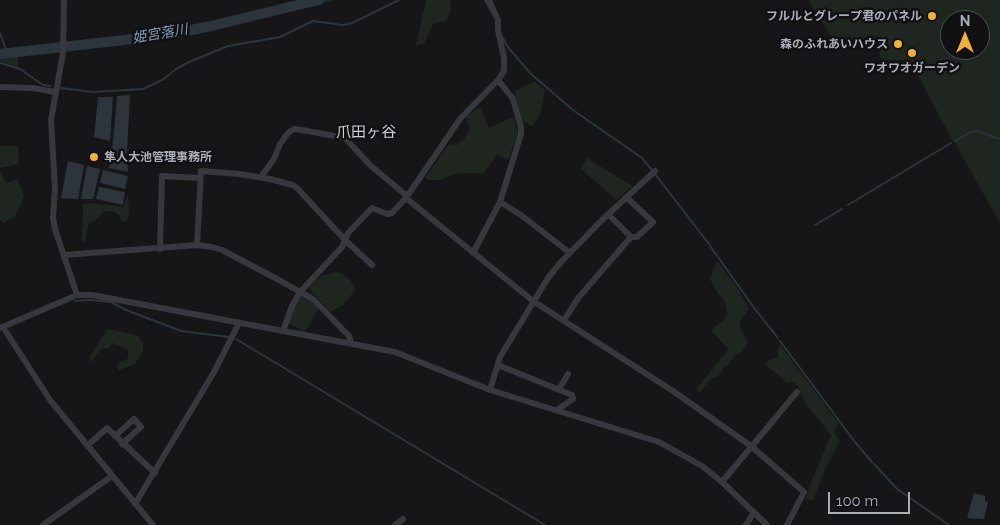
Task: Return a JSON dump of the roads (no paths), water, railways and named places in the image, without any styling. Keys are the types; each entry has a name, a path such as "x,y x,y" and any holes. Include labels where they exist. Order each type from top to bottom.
{"street":[{"path":"64,0 63,53 51,120 55,188 54,218 55,229 77,295"},
{"path":"283,331 292,306 300,292 342,247 348,233 372,208 387,214 392,213 406,197 460,119 498,80 504,71 504,58 498,33 498,20 488,0"},
{"path":"473,253 500,202 521,134 521,127 513,99 498,80"},
{"path":"0,87 55,92"},
{"path":"261,177 274,159 280,144 288,133 294,129 345,138 371,166 406,197 533,302 564,320 680,396 751,446 804,492 787,525"},
{"path":"490,390 500,357 548,278 608,214 656,171"},
{"path":"197,245 201,172 238,174 261,177 293,185 345,240 372,265"},
{"path":"160,249 162,176 200,178"},
{"path":"608,214 631,237 638,237 653,222 626,197"},
{"path":"500,202 521,215 570,253"},
{"path":"564,320 579,296 631,237"},
{"path":"64,255 197,245 222,250 313,300 349,336 351,343"},
{"path":"153,525 50,400 2,328 77,295 92,295 395,352 490,390 659,442 702,466 722,482 767,525"},
{"path":"135,504 214,372 239,323"},
{"path":"498,364 572,395 572,399 557,410"},
{"path":"559,389 568,374"},
{"path":"722,482 796,392"},
{"path":"115,436 134,419 141,427 122,444"},
{"path":"88,445 107,428 154,473"},
{"path":"42,525 112,476"},
{"path":"746,525 754,512"},
{"path":"395,525 402,519"}],"waterway":[{"name":"姫宮落川","path":"0,54 160,36 207,27 319,0"},
{"path":"61,88 93,92 143,89 164,79 176,69 189,62 228,46 280,37 313,21 343,25 352,23 399,0"},
{"path":"485,0 492,13"},
{"path":"0,33 7,53"},
{"path":"503,38 507,46 531,74 573,110 642,158 652,170"},
{"path":"0,63 20,69 43,85 51,86"},
{"path":"955,141 971,132 977,131 1000,139"},
{"path":"848,205 951,143"},
{"path":"655,174 709,244"},
{"path":"815,225 842,209"},
{"path":"710,246 778,338"},
{"path":"75,301 111,302 126,310 181,331 229,337"},
{"path":"236,339 545,525"},
{"path":"780,341 872,462"},
{"path":"874,464 897,489 949,525"}],"place":[{"name":"フルルとグレープ君のパネル","path":"932,16"},
{"name":"森のふれあいハウス","path":"898,44"},
{"name":"ワオワオガーデン","path":"912,53"},
{"name":"隼人大池管理事務所","path":"94,157"}],"district":[{"name":"爪田ヶ谷","path":"366,132"}]}
